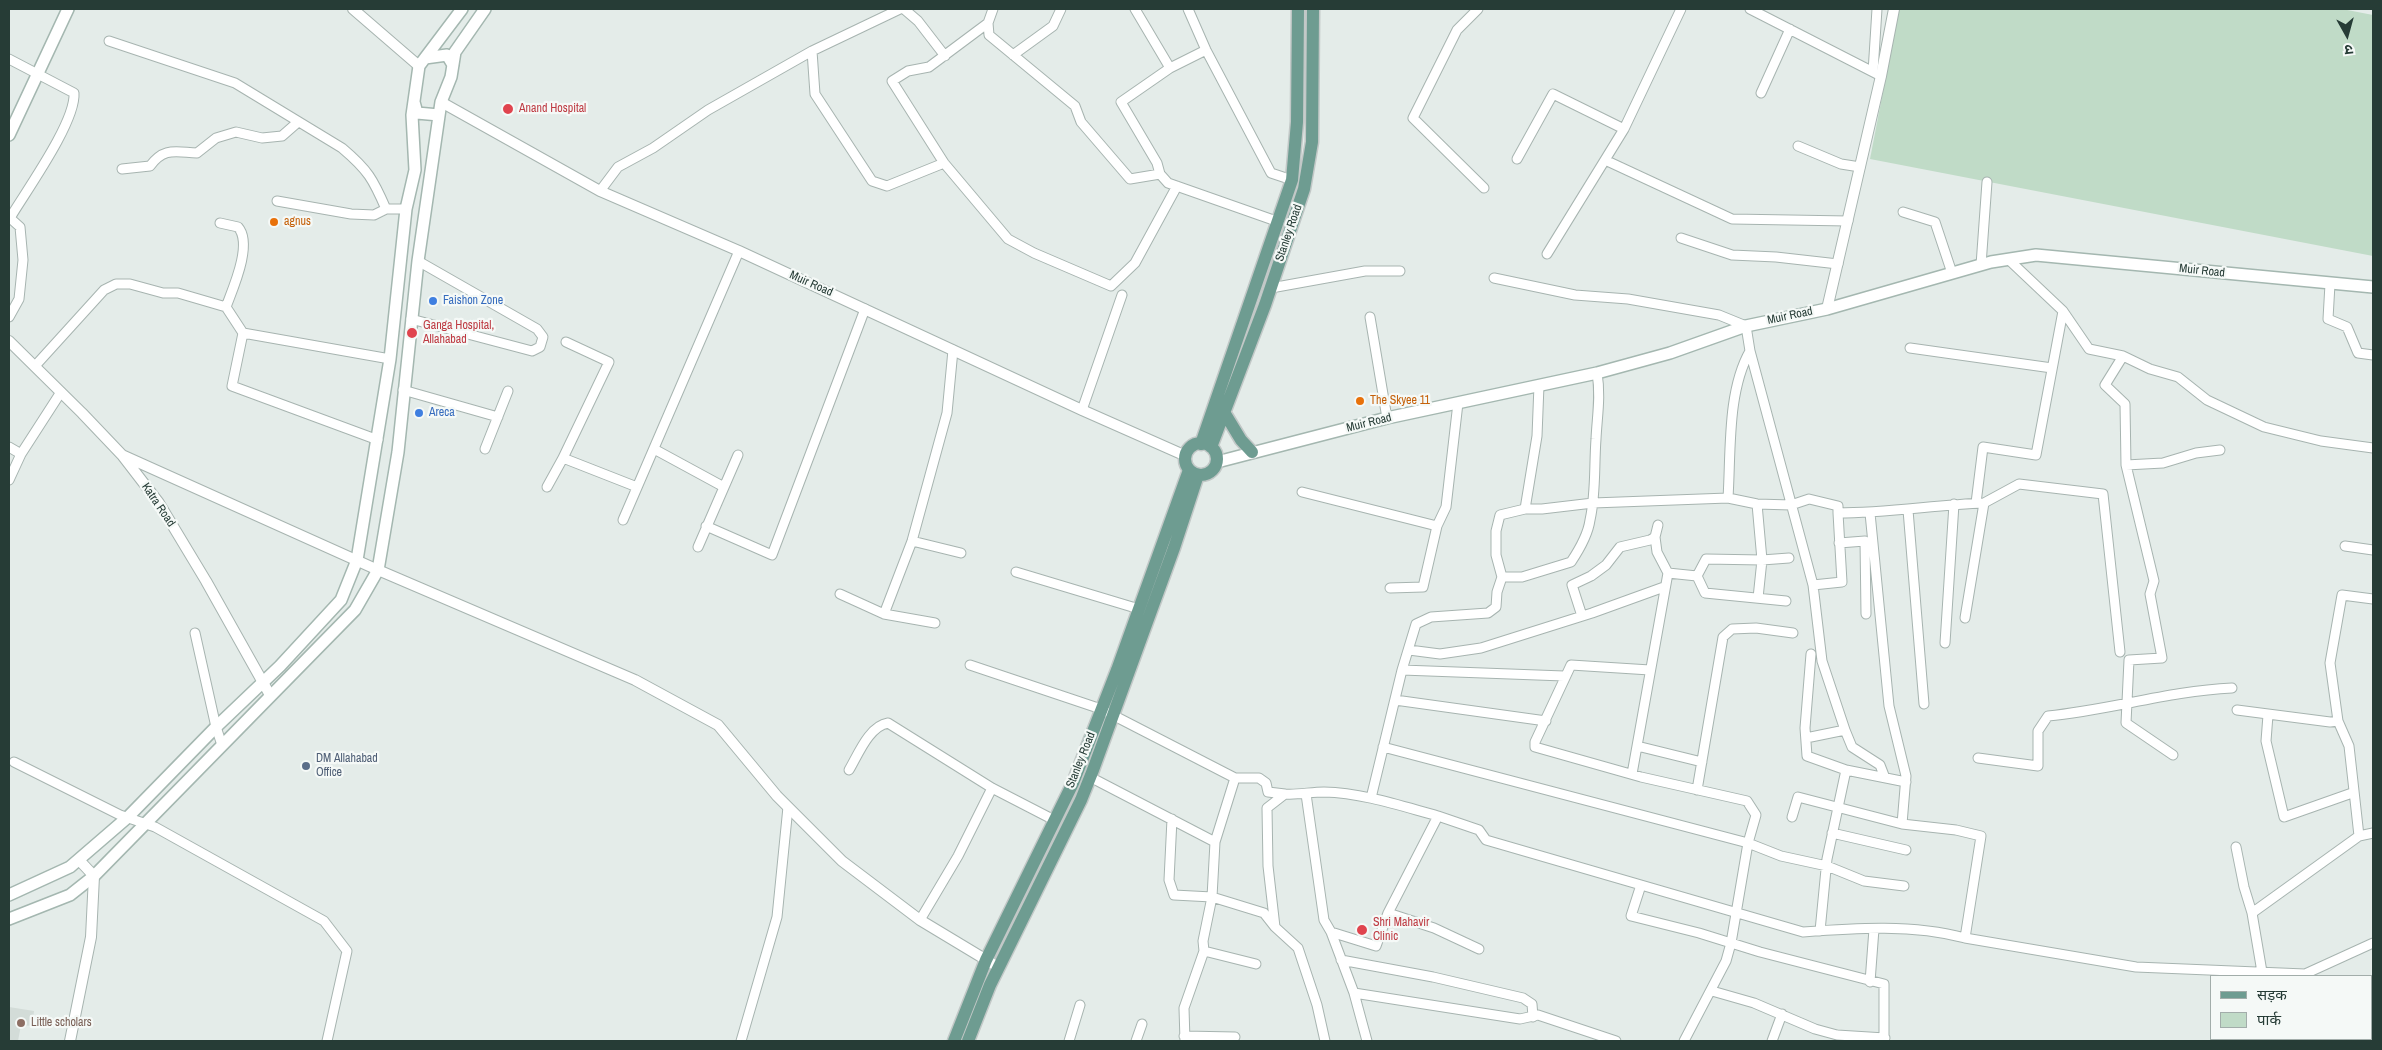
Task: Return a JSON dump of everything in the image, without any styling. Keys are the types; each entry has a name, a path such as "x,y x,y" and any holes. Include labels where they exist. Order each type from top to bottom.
{"main road":[{"path":"9,135 68,9"},
{"path":"9,895 70,867 128,818 216,727 280,666 342,600 357,560 378,440 390,359 406,209 415,170 412,115 422,62 462,9"},
{"path":"9,919 70,895 94,876 354,610 378,570 398,452 418,261 441,102 451,77 455,52 485,9"},
{"name":"Stanley Road","path":"1206,445 1292,180 1297,122 1298,9"},
{"name":"Stanley Road","path":"1206,445 1224,412 1271,288 1308,173 1313,110 1313,9"},
{"path":"422,62 447,55 453,65"},
{"path":"414,102 417,113 439,115"},
{"name":"Muir Road","path":"1216,462 1387,418 1597,373 1670,353 1746,326 1827,308 2008,259 2036,255 2373,287"},
{"path":"1224,412 1241,440 1252,452"},
{"path":"1206,445 1216,456 1216,462 1212,470 1194,472 1185,461 1186,456 1191,447 1206,445"},
{"name":"Stanley Road","path":"968,1041 998,967 1090,777 1107,712 1139,610 1194,472"},
{"name":"Stanley Road","path":"954,1041 986,960 1107,712 1174,548 1194,472"}],"street":[{"path":"353,9 422,62"},
{"path":"600,191 618,167 653,148 708,110 812,52 900,9"},
{"path":"904,9 918,21 945,56"},
{"path":"993,9 988,23 988,35 1075,106 1081,122 1130,178 1160,174"},
{"path":"1013,55 1053,26 1061,9"},
{"path":"1135,9 1170,68"},
{"path":"1188,9 1206,50 1272,173 1292,180"},
{"path":"1478,9 1457,30 1413,118 1484,188"},
{"path":"1547,254 1624,129 1681,9"},
{"path":"1750,9 1877,74"},
{"path":"1877,9 1877,74"},
{"path":"1827,308 1860,167 1877,74 1894,9"},
{"path":"988,23 929,67 908,71 892,81 944,163 1008,240 1111,286 1135,263 1177,186"},
{"path":"1761,93 1790,29"},
{"path":"109,41 235,83 342,148 372,177 386,209"},
{"path":"1206,50 1170,68 1121,102 1157,164 1160,174 1168,183 1279,222"},
{"path":"812,52 815,94 872,181 887,186 944,163"},
{"path":"9,59 74,93 74,102 57,142 10,218 20,226 24,260 19,299 9,317"},
{"path":"1518,159 1553,94 1624,129"},
{"name":"Muir Road","path":"441,102 600,191 739,251 1082,410 1186,456"},
{"path":"122,169 150,166 157,156 169,151 197,153 216,138 236,132 262,138 282,136 298,122"},
{"path":"1798,146 1841,164 1860,167"},
{"path":"1605,160 1732,219 1848,221"},
{"path":"1981,265 1987,182"},
{"path":"277,201 351,214 374,215 386,209 406,209"},
{"path":"1902,212 1935,222 1952,273"},
{"path":"220,223 238,227 244,238 238,271 226,307"},
{"path":"1681,238 1732,256 1776,257 1838,264"},
{"path":"623,520 739,251"},
{"path":"2008,259 2063,311 2089,349 2123,356 2150,369 2178,376 2207,400 2264,427 2321,441 2373,448"},
{"path":"412,319 532,351 540,347 543,337 537,329 418,261"},
{"path":"1271,288 1365,271 1400,271"},
{"path":"1494,278 1575,295 1628,300 1719,315 1746,326 1750,351 1814,585 1822,661 1852,746 1880,765 1885,778"},
{"path":"35,366 104,290 116,284 130,284 163,293 178,293 226,307 243,333 232,386 378,440"},
{"path":"2330,284 2328,319 2346,327 2358,353 2373,355"},
{"path":"1082,410 1122,295"},
{"path":"706,526 772,555 865,309"},
{"path":"1965,618 1980,503 1983,447 2036,455 2063,311"},
{"path":"1370,317 1387,418"},
{"path":"243,333 390,359"},
{"name":"Katra Road","path":"9,341 122,455 158,503 206,581 270,695"},
{"path":"547,487 609,362 566,342"},
{"path":"1910,348 2052,368"},
{"path":"884,614 912,541 947,413 953,350"},
{"path":"1728,498 1735,402 1741,367 1750,351"},
{"path":"2123,356 2105,385 2126,404 2126,465 2154,581 2150,594 2162,658 2129,660 2126,723 2173,755"},
{"path":"1502,577 1522,577 1571,562 1580,548 1590,522 1593,503 1596,437 1599,416 1597,373"},
{"path":"1525,509 1536,436 1540,385"},
{"path":"404,390 498,417"},
{"path":"485,449 508,391"},
{"path":"9,480 20,454 61,392"},
{"path":"1390,588 1423,587 1438,526 1446,507 1458,403"},
{"path":"9,447 20,454"},
{"path":"654,449 724,487"},
{"path":"2126,465 2163,463 2196,453 2220,450"},
{"path":"122,455 378,570 635,680 718,725 788,807 842,861 920,920 998,967"},
{"path":"698,547 738,455"},
{"path":"563,458 637,487"},
{"path":"1838,513 1870,513 1908,510 1924,506 1980,503 2020,484 2103,494 2120,652"},
{"path":"1302,492 1438,526"},
{"path":"1371,798 1402,670 1416,624 1431,617 1488,613 1496,607 1497,592 1502,577 1496,555 1496,531 1500,515 1525,509 1593,503 1728,498 1757,504 1792,505 1809,499 1830,502 1838,506 1842,582 1814,585"},
{"path":"1757,504 1762,560 1758,598"},
{"path":"1945,643 1954,504"},
{"path":"1908,510 1924,704"},
{"path":"1870,513 1889,706 1906,776 1902,824"},
{"path":"1632,774 1668,573 1657,552 1655,537 1658,524"},
{"path":"1582,616 1572,585 1591,576 1606,565 1620,547 1650,540 1655,537"},
{"path":"912,541 962,553"},
{"path":"1839,542 1865,541 1866,614"},
{"path":"2345,546 2373,550"},
{"path":"1697,576 1706,559 1762,560 1789,558"},
{"path":"1016,572 1139,610"},
{"path":"1668,573 1697,576"},
{"path":"1697,576 1705,593 1786,601"},
{"path":"1409,650 1440,654 1481,648 1582,616 1664,587"},
{"path":"840,594 884,614 935,623"},
{"path":"2359,836 2352,793 2349,746 2338,721 2330,663 2342,595 2373,599"},
{"path":"1698,790 1723,637 1732,629 1756,628 1793,633"},
{"path":"195,633 216,727 222,745"},
{"path":"1810,654 1806,756 1846,770 1906,782"},
{"path":"970,665 1107,712 1235,778 1259,778 1266,783 1268,792 1285,794 1323,792 1371,798 1438,816 1479,830 1486,840 1803,932 1854,928 1941,932 1965,938 2136,967 2305,974 2373,943"},
{"path":"1650,670 1571,665 1564,676 1535,742 1535,748 1632,774 1747,801 1756,816 1748,843 1731,943 1726,961 1684,1041"},
{"path":"1402,670 1564,676"},
{"path":"1978,758 2038,766 2038,731 2048,716 2085,712 2127,702 2209,689 2232,688"},
{"path":"1395,700 1546,720"},
{"path":"2237,710 2330,722 2338,721"},
{"path":"2268,714 2266,741 2284,817 2352,793"},
{"path":"849,770 874,731 882,724 888,724 906,733 992,788 1054,820"},
{"path":"1806,738 1845,730"},
{"path":"1637,746 1702,762"},
{"path":"1384,747 1748,843 1781,856 1826,866 1864,881 1904,886"},
{"path":"14,762 128,818 145,823 324,921 347,951 327,1041"},
{"path":"1820,931 1826,866 1846,770"},
{"path":"1090,777 1215,842"},
{"path":"1235,778 1215,842 1212,897 1203,941 1204,951 1184,1008 1185,1039 1235,1037"},
{"path":"920,920 958,856 992,788"},
{"path":"1274,927 1268,866 1267,808 1285,794"},
{"path":"1306,794 1324,920 1331,932 1354,993 1367,1041"},
{"path":"1792,817 1798,797 1902,824 1956,830 1981,836 1965,938"},
{"path":"744,1040 777,917 788,807"},
{"path":"1331,932 1376,946 1388,913 1438,816"},
{"path":"1172,819 1169,880 1174,895 1212,897 1264,913 1274,927 1298,948 1317,1004 1325,1041"},
{"path":"2252,913 2359,836 2373,832"},
{"path":"1832,833 1906,850"},
{"path":"2236,847 2244,887 2252,913 2262,972"},
{"path":"70,1041 91,937 94,876 79,860"},
{"path":"1641,885 1631,916 1870,982 1884,984 1884,1040 1837,1035 1815,1029 1742,998 1712,990"},
{"path":"1388,913 1434,928 1479,949"},
{"path":"1870,982 1874,929"},
{"path":"1204,951 1256,964"},
{"path":"1341,960 1433,977 1523,998 1532,1004 1533,1017"},
{"path":"1354,993 1520,1019 1538,1015 1616,1041"},
{"path":"1080,1005 1070,1040 1081,1041"},
{"path":"1772,1041 1782,1014"},
{"path":"1136,1041 1142,1024"}],"shaded area":[{"name":"Little scholars","path":"9,1007 34,1011 32,1026 21,1025 18,1041 9,1041"}],"green space":[{"path":"1899,9 2342,9 2373,15 2373,256 1870,159"}],"place":[{"name":"Anand Hospital","path":"508,109"},
{"name":"agnus","path":"274,222"},
{"name":"Faishon Zone","path":"433,301"},
{"name":"Ganga Hospital, Allahabad","path":"412,333"},
{"name":"The Skyee 11","path":"1360,401"},
{"name":"Areca","path":"419,413"},
{"name":"DM Allahabad Office","path":"306,766"},
{"name":"Shri Mahavir Clinic","path":"1362,930"},
{"name":"Little scholars","path":"21,1023"}]}
